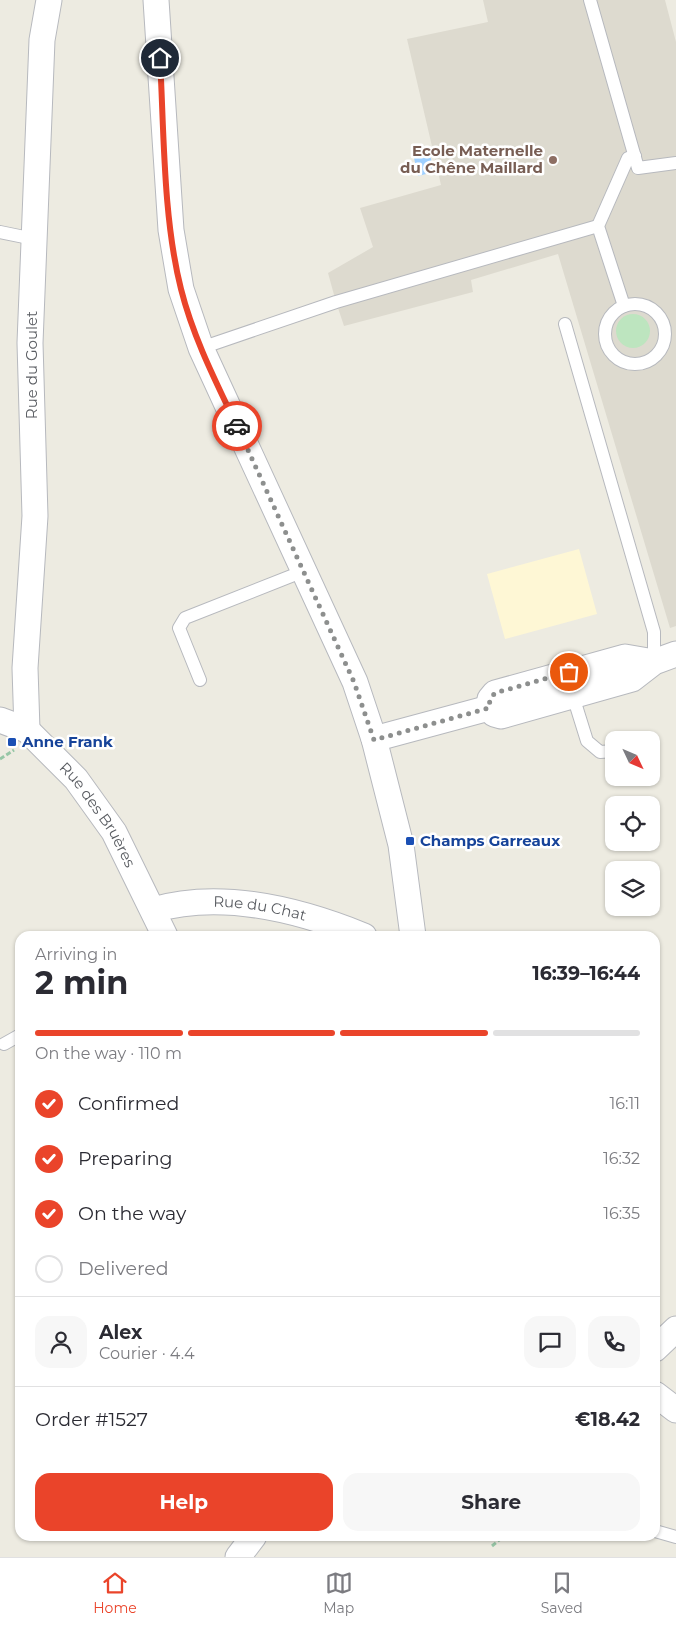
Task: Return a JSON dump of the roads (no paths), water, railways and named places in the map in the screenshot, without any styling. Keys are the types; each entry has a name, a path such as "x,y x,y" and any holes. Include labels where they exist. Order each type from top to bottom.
{"street":[{"name":"Rue du Goulet","path":"27,730 25,668 35,516 30,343 42,40 49,0"},
{"path":"156,0 171,230 181,289 201,348 354,682 374,740 401,844 413,931"},
{"path":"625,657 665,658 632,679 573,696 501,716 494,714 489,708 490,699 495,693 625,657"},
{"path":"374,740 489,708"},
{"name":"Rue des Bruères","path":"0,720 27,730 76,779 114,832 162,931"},
{"name":"Rue du Chat","path":"152,910 171,905 199,902 268,908 326,922 350,931"},
{"path":"660,1344 676,1329"},
{"path":"660,1398 676,1410"},
{"path":"238,1557 250,1541"}],"lane":[{"path":"590,0 638,168 676,163"},
{"path":"624,306 598,226 628,158 635,156"},
{"path":"201,348 336,302 598,226"},
{"path":"0,232 34,239"},
{"path":"641,304 651,307 664,322 666,333 664,343 652,359 633,364 615,357 609,350 605,335 607,321 613,313 624,306 641,304"},
{"path":"565,324 654,632 665,658"},
{"path":"200,680 179,628 185,618 304,571"},
{"path":"573,696 587,741 600,752 605,752"},
{"path":"4,1044 15,1038"},
{"path":"660,1532 676,1537"}],"water":[{"path":"428,146 434,172 418,176 412,149"}],"place":[{"name":"Ecole Maternelle du Chêne Maillard","path":"553,160"},
{"name":"Anne Frank","path":"12,742"},
{"name":"Champs Garreaux","path":"410,841"}]}
